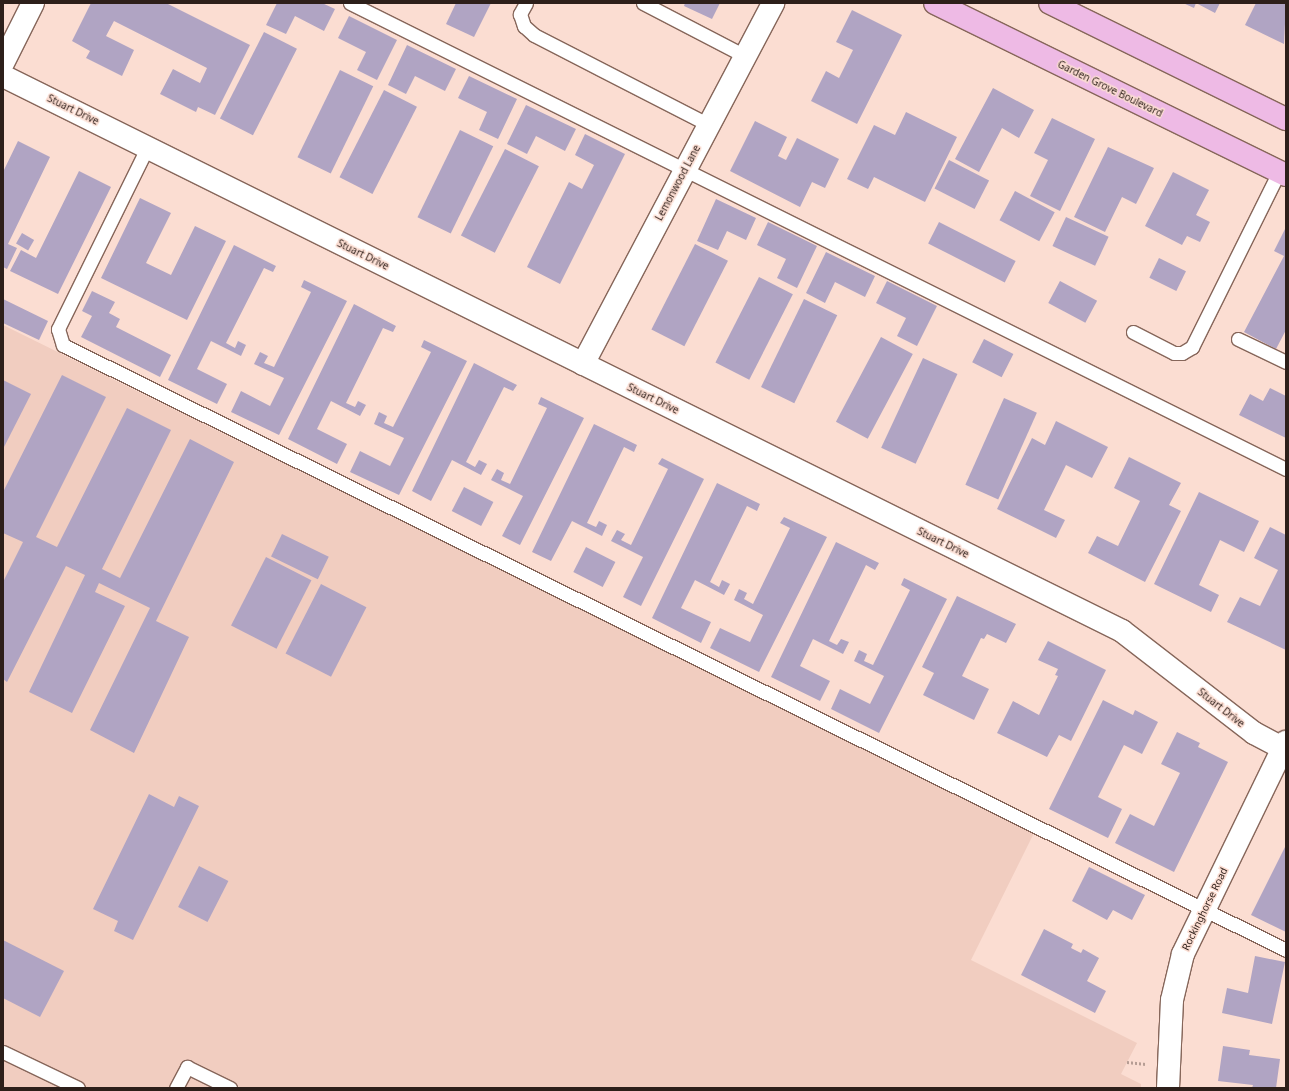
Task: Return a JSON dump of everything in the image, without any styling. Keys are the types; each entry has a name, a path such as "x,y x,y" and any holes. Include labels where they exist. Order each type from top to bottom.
{"main road":[{"name":"Garden Grove Boulevard","path":"935,3 1282,174"},
{"path":"1050,3 1286,119"}],"street":[{"path":"3,63 33,3"},
{"name":"Lemonwood Lane","path":"583,364 773,3"},
{"name":"Stuart Drive","path":"3,76 1122,631 1254,733 1285,747"},
{"name":"Rockinghorse Road","path":"1168,1088 1171,1018 1175,984 1183,954 1285,747"}],"lane":[{"path":"350,3 1286,469"},
{"path":"526,3 520,14 524,26 534,34 709,125"},
{"path":"644,3 745,56"},
{"path":"147,148 58,328 63,345 1286,950"},
{"path":"1133,332 1174,353 1182,353 1192,347 1282,174"},
{"path":"1238,339 1286,362"},
{"path":"3,1052 78,1088"},
{"path":"176,1088 187,1067 230,1088"}],"shaded area":[{"path":"3,325 1034,833 971,960 1137,1043 1121,1074 1141,1084 1141,1088 3,1088"}],"building":[{"path":"91,3 166,3 250,45 215,115 198,107 196,112 160,94 173,69 200,83 207,68 114,21 106,36 134,50 122,76 86,58 90,51 72,41"},
{"path":"277,3 322,3 335,9 324,31 295,16 286,34 266,25"},
{"path":"456,3 491,3 474,37 446,24"},
{"path":"685,3 720,3 712,19 684,6"},
{"path":"1183,3 1196,3 1194,8"},
{"path":"1196,3 1220,3 1215,13"},
{"path":"1256,3 1286,3 1284,44 1245,25"},
{"path":"852,10 902,35 857,124 811,101 826,71 839,78 853,50 836,42"},
{"path":"349,16 397,40 377,80 357,70 366,52 338,38"},
{"path":"264,32 297,49 253,135 220,118"},
{"path":"407,45 456,69 445,91 415,76 406,94 388,85"},
{"path":"340,70 373,86 331,173 297,157"},
{"path":"469,76 517,99 498,139 479,130 487,112 458,98"},
{"path":"993,88 1034,110 1019,138 1002,128 979,172 955,159"},
{"path":"384,90 417,107 372,194 340,177"},
{"path":"526,105 576,129 565,151 536,136 527,154 507,144"},
{"path":"906,112 957,137 925,202 874,177 868,189 847,179 874,125 895,135"},
{"path":"1052,118 1095,139 1060,211 1030,196 1048,160 1034,153"},
{"path":"755,121 787,137 778,156 786,160 797,138 839,159 825,188 812,182 800,207 730,171"},
{"path":"460,130 493,146 451,233 417,217"},
{"path":"585,134 625,154 560,284 527,267 569,182 582,189 594,165 575,155"},
{"path":"18,141 50,157 8,244 17,248 7,269 3,267 3,172"},
{"path":"1108,147 1154,168 1136,204 1122,197 1105,232 1074,217"},
{"path":"505,149 539,166 495,253 461,235"},
{"path":"949,160 989,180 975,209 934,189"},
{"path":"79,171 111,187 58,294 10,271 21,250 36,258"},
{"path":"1173,172 1209,190 1196,215 1210,222 1200,242 1187,236 1182,245 1145,226"},
{"path":"1015,191 1055,212 1039,241 1000,220"},
{"path":"140,198 171,213 146,263 171,275 195,226 226,241 187,320 101,278"},
{"path":"716,199 756,218 746,240 727,231 718,250 697,241"},
{"path":"1066,217 1109,237 1095,266 1052,246"},
{"path":"768,222 817,246 797,288 777,278 786,259 757,245"},
{"path":"939,222 1016,261 1005,282 928,243"},
{"path":"1286,227 1286,330 1276,349 1244,332 1284,256 1274,251"},
{"path":"22,233 34,240 28,250 16,243"},
{"path":"695,244 728,261 684,346 651,330"},
{"path":"234,245 276,266 273,272 264,268 226,343 235,348 238,341 246,345 241,356 211,341 197,369 227,384 217,404 168,380"},
{"path":"826,252 875,276 865,297 835,282 825,303 806,293"},
{"path":"1159,258 1186,271 1176,291 1149,278"},
{"path":"759,277 793,294 749,380 715,363"},
{"path":"304,280 347,301 279,435 231,412 241,391 270,406 284,378 254,364 260,352 268,356 264,363 274,367 311,292 301,287"},
{"path":"887,281 937,306 917,346 897,336 906,318 876,303"},
{"path":"1060,281 1097,301 1085,323 1048,303"},
{"path":"92,291 115,302 109,313 120,319 116,327 171,355 160,377 81,337 92,316 82,311"},
{"path":"3,299 48,321 39,340 3,323"},
{"path":"804,299 837,315 794,403 761,387"},
{"path":"354,304 396,326 393,332 383,328 346,403 355,407 358,401 366,405 360,416 331,401 317,429 347,444 337,464 288,439"},
{"path":"881,337 913,354 868,439 836,422"},
{"path":"984,339 1013,354 1002,377 972,362"},
{"path":"424,340 467,361 399,495 350,472 360,451 390,466 404,438 374,424 379,412 387,416 384,423 393,427 431,352 421,347"},
{"path":"923,358 957,374 916,464 881,448"},
{"path":"474,363 517,385 513,391 504,387 466,462 475,467 479,460 487,464 481,475 452,460 431,501 412,491"},
{"path":"62,375 106,397 36,537 57,547 127,408 171,430 102,569 120,578 190,439 234,462 156,621 189,637 134,753 90,730 150,608 99,583 95,592 125,606 72,713 29,692 85,575 66,566 7,682 3,679 3,582 23,542 3,533 3,492"},
{"path":"3,380 31,394 3,449"},
{"path":"1270,388 1286,396 1286,438 1239,415 1250,394 1263,401"},
{"path":"541,397 584,418 520,545 502,536 523,496 491,480 497,469 504,473 501,480 510,484 547,408 538,404"},
{"path":"1004,398 1037,413 998,499 965,485"},
{"path":"1056,421 1108,447 1092,478 1066,465 1044,510 1065,520 1056,538 997,509 1032,438 1045,445"},
{"path":"594,424 637,445 634,452 624,447 587,523 596,527 599,521 607,525 602,536 572,521 551,561 532,552"},
{"path":"1129,457 1181,483 1169,505 1181,511 1145,582 1088,553 1097,536 1118,546 1140,501 1114,488"},
{"path":"662,458 704,479 641,606 623,597 643,557 611,541 617,530 625,534 621,540 631,545 668,469 658,464"},
{"path":"717,483 760,504 757,511 747,506 710,582 719,587 722,580 730,584 724,595 695,580 681,608 711,622 701,643 652,618"},
{"path":"464,487 493,502 481,526 452,511"},
{"path":"1199,492 1259,521 1244,552 1220,540 1199,585 1219,595 1211,612 1154,584"},
{"path":"784,517 827,537 759,672 710,648 720,628 750,642 763,615 734,600 739,589 747,593 744,599 753,604 790,528 780,523"},
{"path":"1270,527 1286,535 1286,650 1227,622 1240,597 1260,606 1278,570 1254,558"},
{"path":"282,534 329,557 318,579 271,556"},
{"path":"836,542 879,563 875,570 866,565 829,641 837,645 841,639 849,642 843,654 813,639 800,666 830,681 820,701 771,677"},
{"path":"586,547 615,562 603,587 573,572"},
{"path":"266,557 311,580 276,649 231,626"},
{"path":"904,578 947,599 879,733 831,709 840,689 870,704 884,676 854,661 859,650 867,654 864,661 873,665 910,590 901,585"},
{"path":"321,584 366,607 331,677 286,653"},
{"path":"957,596 1016,624 1006,643 987,634 984,639 981,638 962,676 989,689 974,720 923,695 934,673 922,667"},
{"path":"1048,641 1106,670 1071,741 1059,735 1047,757 997,733 1013,701 1039,715 1058,676 1055,675 1058,669 1038,660"},
{"path":"1103,700 1133,715 1135,710 1158,722 1142,754 1124,745 1098,797 1122,809 1108,838 1049,809"},
{"path":"1177,732 1200,743 1198,747 1228,762 1174,872 1115,843 1130,814 1154,826 1180,773 1161,764"},
{"path":"149,794 174,807 179,796 199,806 133,940 114,931 118,921 93,909"},
{"path":"1286,845 1286,932 1251,915"},
{"path":"199,866 228,881 208,922 178,907"},
{"path":"1089,867 1145,895 1132,920 1113,910 1107,920 1072,901"},
{"path":"1044,929 1073,944 1071,948 1081,953 1083,949 1099,958 1087,981 1106,991 1095,1013 1021,975"},
{"path":"3,940 64,971 40,1017 3,998"},
{"path":"1255,956 1285,962 1272,1024 1222,1013 1227,988 1248,993"},
{"path":"1223,1046 1250,1050 1249,1055 1280,1059 1276,1088 1252,1088 1253,1085 1218,1081"}]}
